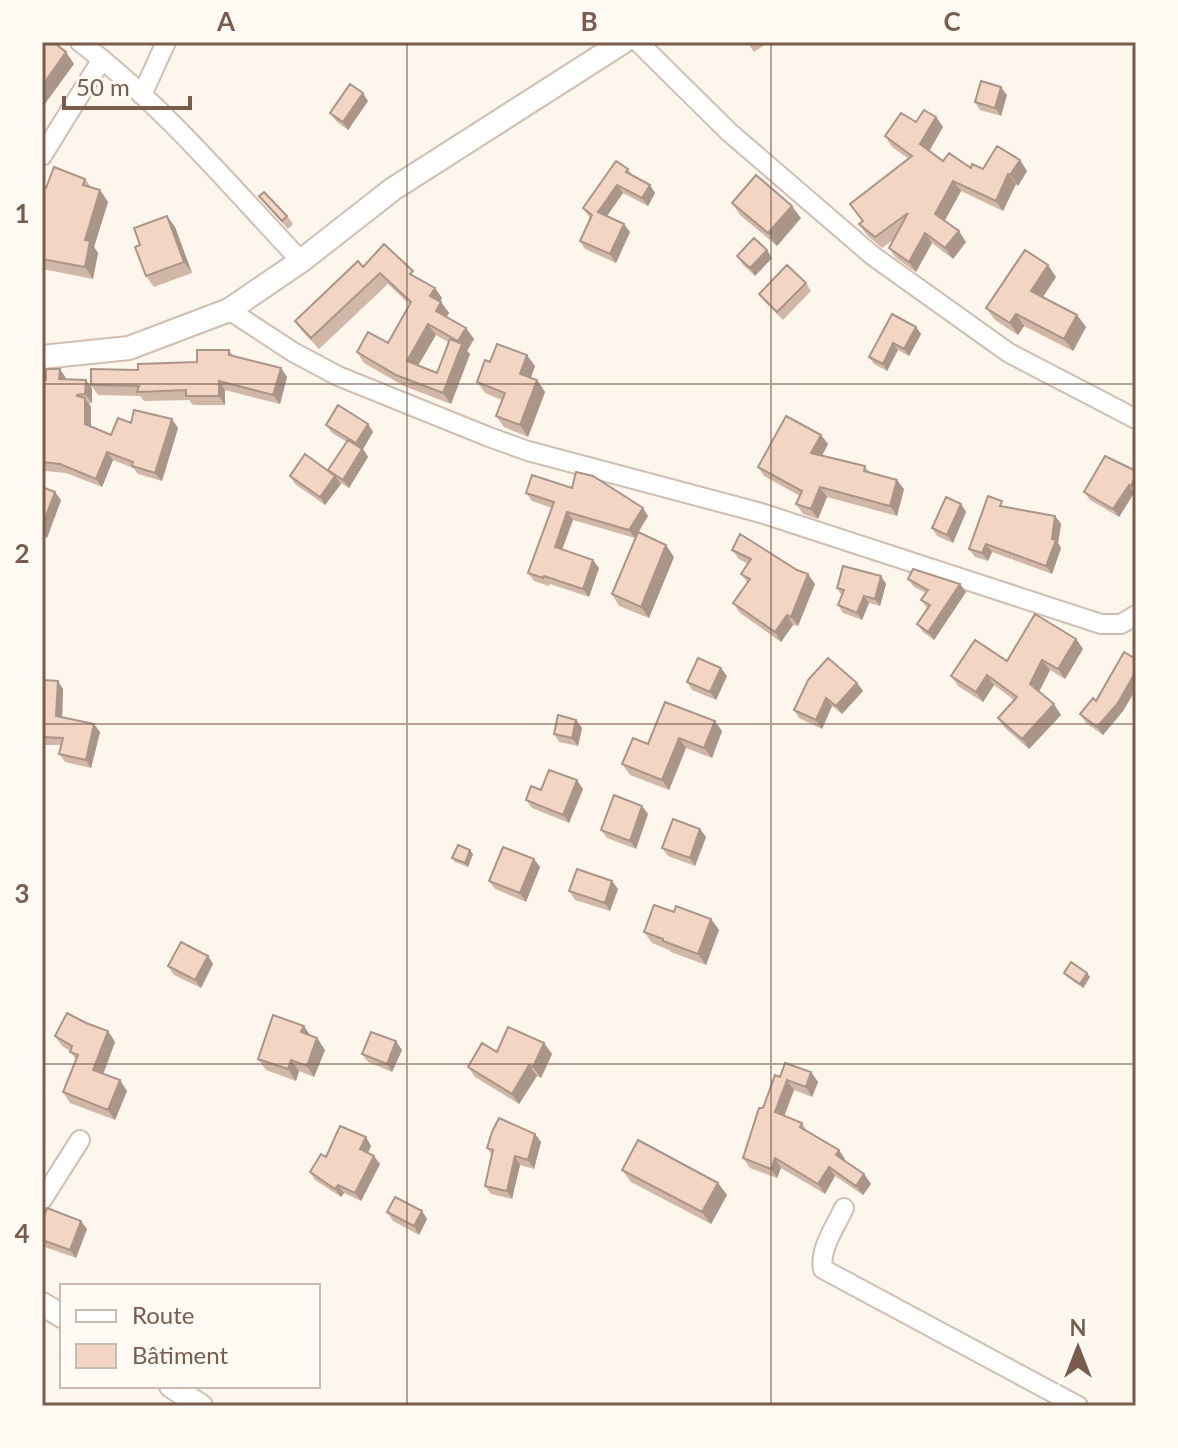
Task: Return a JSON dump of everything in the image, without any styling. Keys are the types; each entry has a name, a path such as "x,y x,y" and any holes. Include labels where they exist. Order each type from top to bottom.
{"street":[{"path":"80,42 179,129 301,261"},
{"path":"142,95 166,42"},
{"path":"42,357 129,348 229,310 301,261 393,189 623,42"},
{"path":"638,42 729,132 873,256 1009,353 1136,419"},
{"path":"42,156 102,59"},
{"path":"229,310 293,352 338,376 528,451 761,513 1101,624 1121,624 1136,615"},
{"path":"42,1200 80,1140"},
{"path":"844,1208 821,1259 823,1269 1078,1406"},
{"path":"42,1304 60,1315"},
{"path":"174,1388 201,1406"}],"building":[{"path":"42,42 53,42 66,52 42,86"},
{"path":"981,81 1001,87 995,108 975,102"},
{"path":"350,84 363,93 343,122 330,113"},
{"path":"924,110 936,117 920,144 943,161 949,153 971,168 972,164 983,169 997,146 1020,160 1008,174 996,201 953,181 935,214 959,231 945,248 925,233 909,262 889,248 908,213 875,237 859,224 863,221 850,204 912,156 885,136 901,113 916,122"},
{"path":"616,161 628,169 626,172 650,185 642,198 617,185 598,212 624,224 610,254 580,241 592,215 583,208"},
{"path":"54,167 85,179 83,185 100,190 85,240 90,241 85,267 42,259 42,190 46,188"},
{"path":"756,175 792,206 768,233 732,203"},
{"path":"264,192 287,216 282,221 259,196"},
{"path":"167,216 184,262 146,276 135,247 140,245 134,228"},
{"path":"754,238 767,250 750,268 737,256"},
{"path":"384,244 413,271 410,274 435,288 430,296 441,302 436,311 466,328 458,341 428,324 407,361 437,373 450,339 462,344 443,393 396,375 357,352 368,332 388,343 411,302 380,273 311,338 295,321 358,261 363,267"},
{"path":"1025,250 1048,265 1031,291 1077,315 1064,339 1016,314 1010,323 986,308"},
{"path":"787,265 806,283 777,312 759,294"},
{"path":"892,314 916,327 904,349 893,343 883,364 869,357"},
{"path":"497,344 527,355 520,374 537,380 520,425 496,416 505,393 477,382 485,360 490,362"},
{"path":"197,350 229,350 229,355 281,368 273,395 219,381 219,396 186,396 186,390 137,392 139,386 91,385 91,369 138,370 138,364 197,362"},
{"path":"46,369 60,369 59,379 86,380 85,394 77,395 85,398 85,424 111,435 118,418 131,423 134,410 172,419 155,473 132,466 133,462 107,452 96,479 60,464 42,462 42,380 46,380"},
{"path":"338,405 368,424 356,443 326,425"},
{"path":"786,416 821,435 811,453 865,466 864,471 897,480 890,506 820,487 811,509 796,504 802,491 758,467"},
{"path":"348,440 362,449 343,480 328,470"},
{"path":"305,454 335,476 320,497 290,476"},
{"path":"1105,456 1136,471 1131,486 1113,509 1084,492"},
{"path":"576,472 593,476 643,508 629,530 567,512 555,547 593,560 583,589 528,573 554,502 526,493 532,475 572,488"},
{"path":"42,487 55,492 42,526"},
{"path":"988,496 1002,501 1000,506 1055,516 1052,539 1056,540 1046,566 986,544 982,553 969,549"},
{"path":"946,497 961,504 947,535 932,528"},
{"path":"638,532 666,545 641,607 612,594"},
{"path":"740,534 808,574 791,617 787,615 775,632 733,603 750,579 741,574 751,559 732,550"},
{"path":"843,566 881,576 875,599 864,596 857,613 838,605 844,590 837,588"},
{"path":"913,569 960,584 928,632 917,624 930,605 921,600 928,590 908,579"},
{"path":"1035,614 1076,639 1058,669 1042,660 1030,684 1054,704 1022,739 998,718 1017,697 987,675 976,692 951,676 975,640 1007,661"},
{"path":"1124,652 1136,659 1136,671 1118,703 1097,727 1080,714 1093,698 1096,701"},
{"path":"698,658 721,668 710,692 687,682"},
{"path":"828,658 857,683 836,706 826,698 816,720 794,710 808,680"},
{"path":"42,680 58,681 56,716 94,724 86,760 59,754 63,738 42,737"},
{"path":"665,702 715,721 704,748 679,738 662,780 622,764 633,738 648,744"},
{"path":"558,715 576,720 572,738 554,734"},
{"path":"549,770 577,780 563,815 526,800 531,786 541,790"},
{"path":"614,795 642,806 630,841 601,830"},
{"path":"673,819 700,829 690,858 662,848"},
{"path":"458,845 470,850 465,863 452,858"},
{"path":"503,847 534,859 520,893 489,881"},
{"path":"577,869 612,881 605,903 569,891"},
{"path":"654,905 674,912 676,906 711,919 698,954 644,932"},
{"path":"181,942 208,956 195,980 168,966"},
{"path":"1071,962 1087,973 1080,984 1064,973"},
{"path":"67,1013 108,1031 93,1070 120,1080 108,1110 63,1092 78,1055 70,1052 72,1046 55,1036"},
{"path":"273,1015 304,1026 301,1032 317,1038 307,1066 291,1060 288,1069 258,1059"},
{"path":"508,1027 544,1043 533,1067 529,1065 512,1094 468,1067 482,1043 497,1052"},
{"path":"371,1032 396,1041 387,1064 362,1054"},
{"path":"785,1063 811,1072 806,1087 787,1080 775,1112 802,1123 800,1127 839,1150 836,1155 864,1174 856,1186 829,1167 818,1184 775,1158 771,1169 743,1158 759,1108 763,1108 775,1075 780,1077"},
{"path":"499,1118 535,1134 528,1160 515,1156 507,1191 485,1186 493,1150 487,1148"},
{"path":"340,1126 366,1137 360,1149 374,1156 355,1193 338,1185 335,1189 310,1172 321,1154 326,1157"},
{"path":"638,1140 718,1183 702,1212 622,1170"},
{"path":"395,1197 422,1211 414,1226 387,1212"},
{"path":"47,1208 81,1221 70,1250 42,1240 42,1222"}]}
